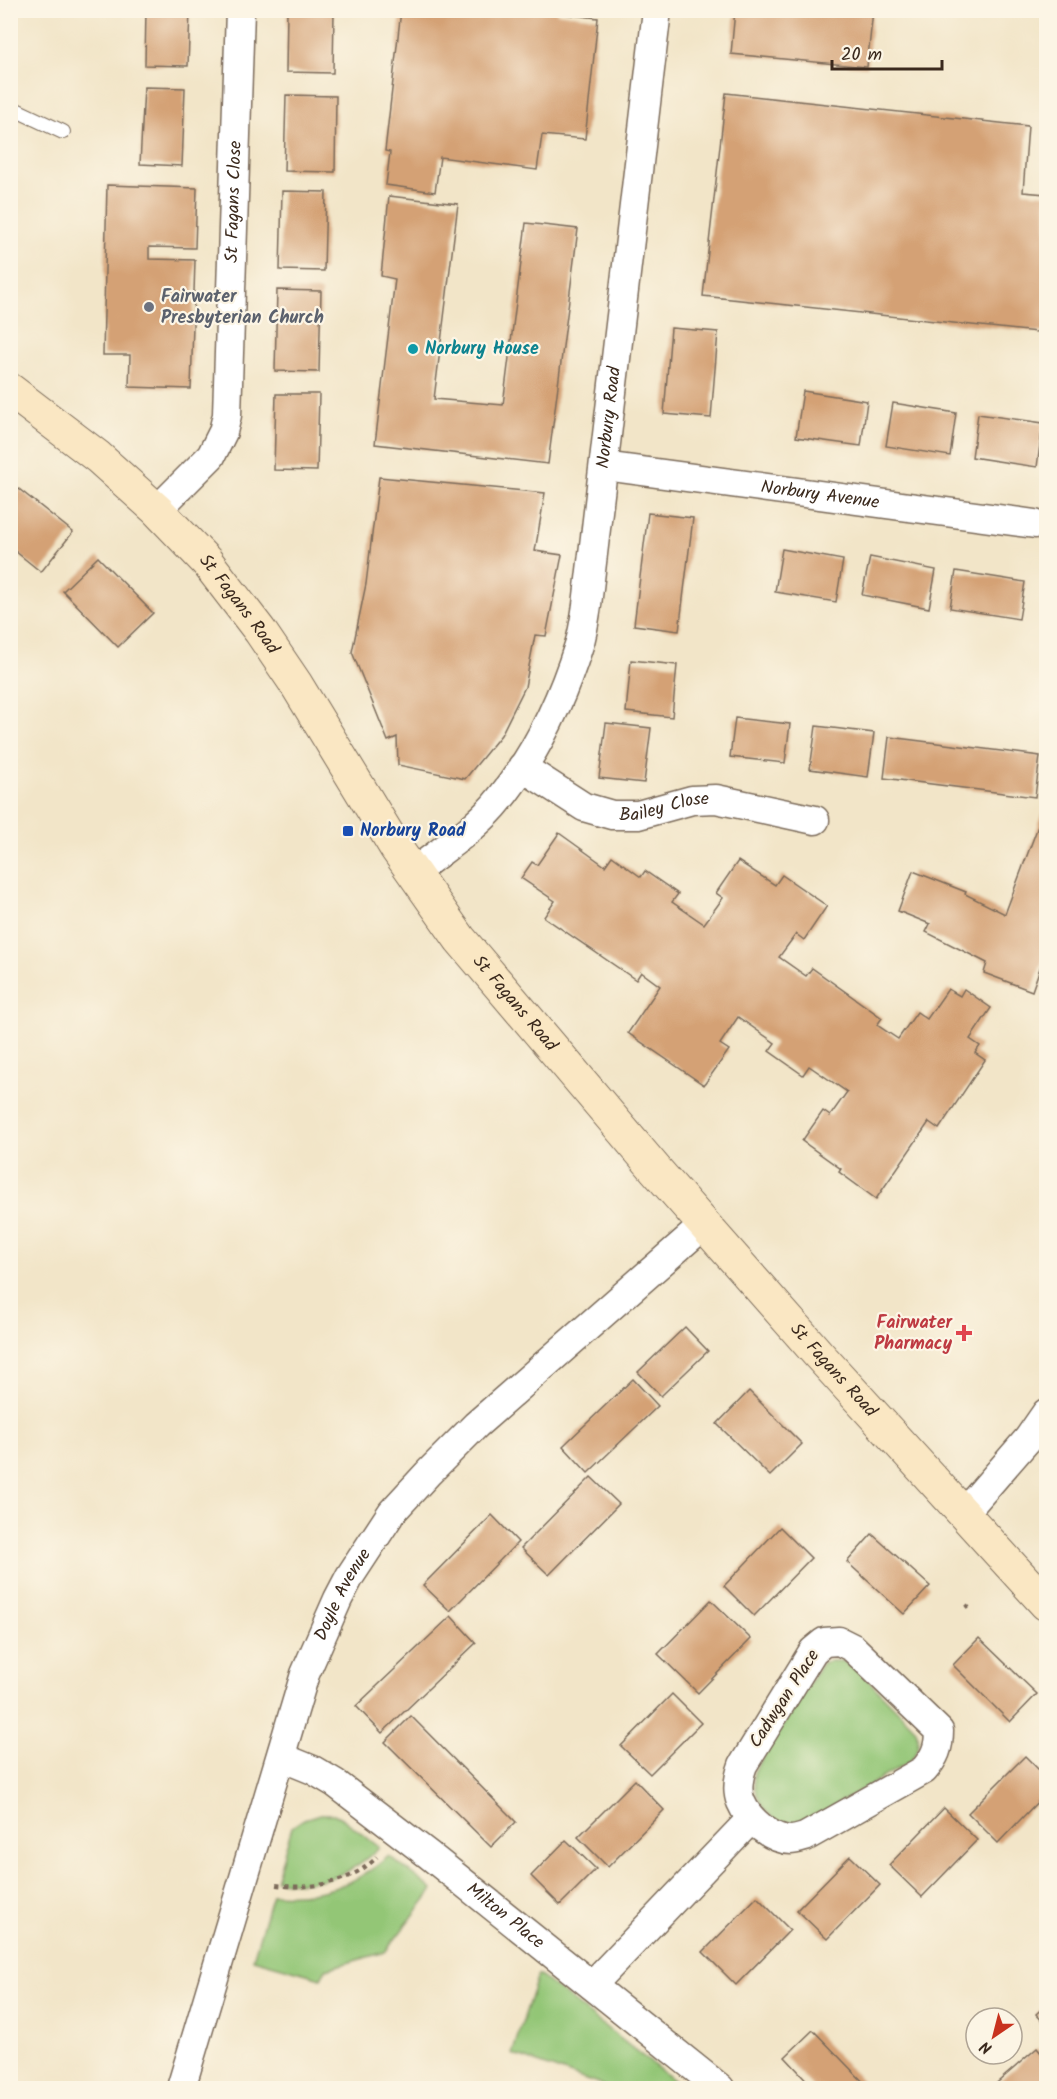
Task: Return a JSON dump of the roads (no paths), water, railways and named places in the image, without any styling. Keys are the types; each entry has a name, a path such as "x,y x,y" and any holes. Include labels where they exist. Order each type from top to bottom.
{"street":[{"name":"St Fagans Close","path":"157,510 212,456 223,432 227,415 240,10"},
{"name":"Norbury Road","path":"413,873 474,826 494,805 522,767 563,690 580,643 587,605 604,466 657,10"},
{"name":"St Fagans Road","path":"10,390 98,457 157,510 207,562 260,631 296,684 413,873 460,939 704,1225 963,1514 1047,1604"},
{"name":"Norbury Avenue","path":"604,466 1035,524"},
{"name":"Bailey Close","path":"522,767 584,807 612,814 638,814 692,800 716,799 816,820"},
{"name":"Doyle Avenue","path":"181,2088 305,1674 350,1576 392,1512 476,1425 704,1225"},
{"path":"963,1514 1028,1439 1047,1413"},
{"name":"Cadwgan Place","path":"839,1641 853,1648 939,1731 939,1745 934,1758 924,1770 805,1837 792,1840 775,1836 752,1819 740,1800 738,1780 743,1765 813,1651 824,1642 839,1641"},
{"name":"Milton Place","path":"281,1757 314,1770 335,1783 592,1984 720,2088"},
{"path":"592,1984 752,1819"}],"lane":[{"path":"10,107 63,132"}],"place":[{"name":"Fairwater Presbyterian Church","path":"149,307"},
{"name":"Norbury House","path":"413,349"},
{"name":"Norbury Road","path":"348,831"},
{"name":"Fairwater Pharmacy","path":"964,1333"}]}
